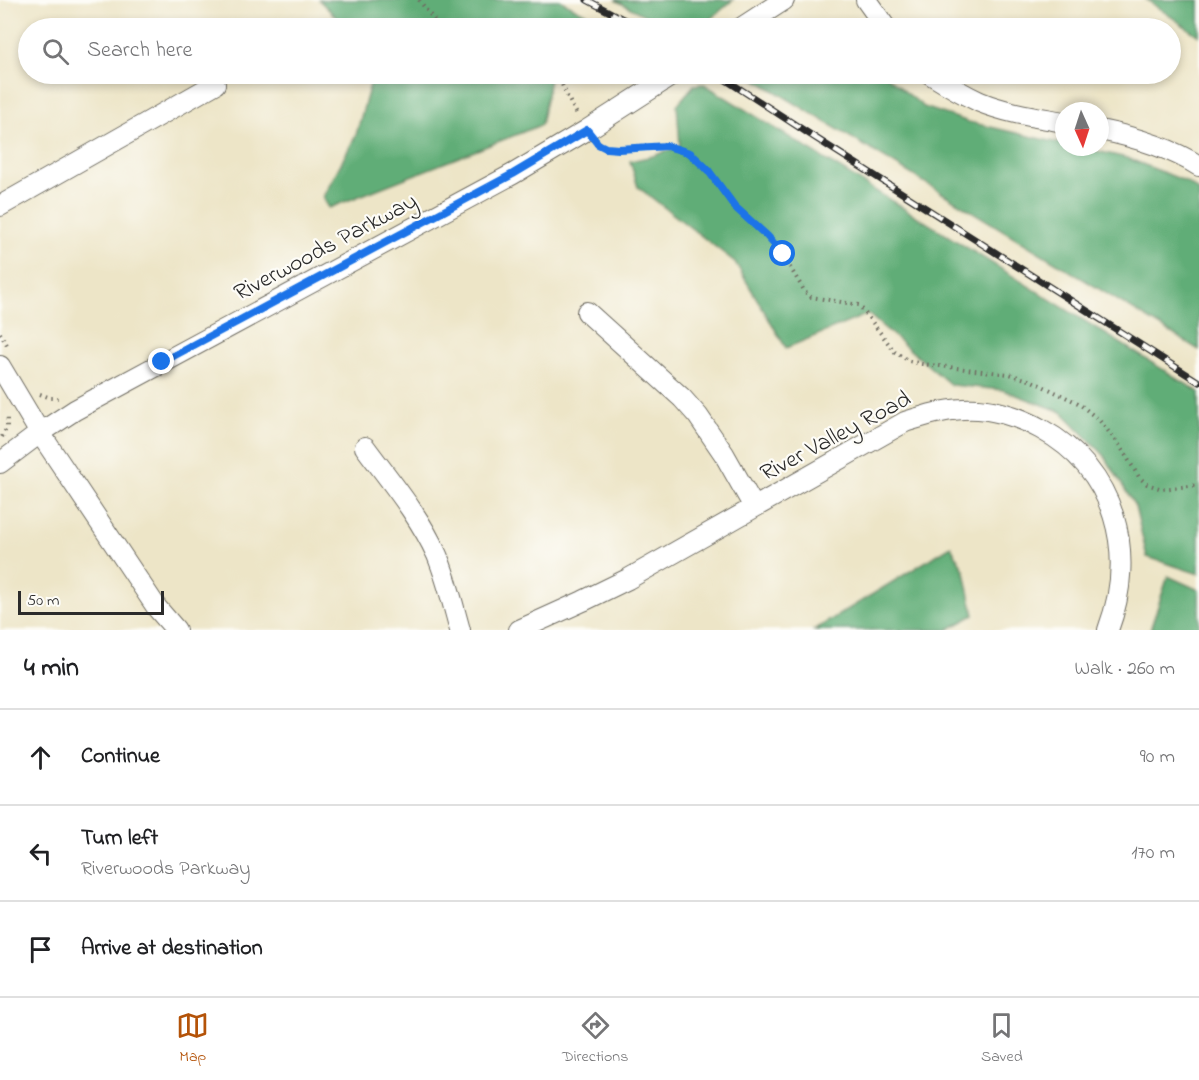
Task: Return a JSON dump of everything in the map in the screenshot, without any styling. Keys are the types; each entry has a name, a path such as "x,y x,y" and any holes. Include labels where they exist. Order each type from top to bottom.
{"street":[{"path":"866,0 879,18"},
{"path":"748,18 776,5"},
{"path":"0,206 215,84"},
{"name":"Riverwoods Parkway","path":"0,463 40,433 75,411 513,174 659,84"},
{"path":"946,84 981,102 1003,110 1055,121"},
{"path":"1109,132 1131,136 1159,146 1199,166"},
{"path":"587,312 682,398 698,416 724,454 754,507"},
{"path":"6,360 40,433 157,608 176,630"},
{"name":"River Valley Road","path":"519,630 628,579 905,423 945,410 965,408 1006,414 1029,422 1065,444 1094,475 1103,490 1116,524 1121,568 1118,597 1108,630"},
{"path":"365,447 429,539 445,577 460,630"}],"path":[{"path":"418,0 432,18"},
{"path":"562,84 571,104 598,144 606,148 619,149 667,146 690,153 708,170 735,207 783,254 805,292 811,297 859,305 895,352 909,361 1009,375 1032,381 1078,404 1099,420 1118,443 1139,477 1147,484 1162,489 1199,485"},
{"path":"0,333 6,360"},
{"path":"35,391 51,398 65,396"},
{"path":"0,440 7,427 6,412"}],"green space":[{"path":"319,0 560,0 594,18 337,18"},
{"path":"615,0 733,0 712,18 651,18"},
{"path":"1147,0 1199,0 1199,36 1181,24 1181,18 1173,18"},
{"path":"370,84 549,84 541,125 329,208 323,197 356,135"},
{"path":"704,84 1199,392 1199,574 1147,557 1135,506 1104,455 1062,412 1003,390 951,385 868,314 786,348 735,262 638,187 630,161 653,156 680,146 677,105 694,85"},
{"path":"763,84 896,84 924,107 969,122 1055,142 1055,156 1109,156 1109,154 1127,158 1185,181 1199,191 1199,350"},
{"path":"951,546 965,572 974,615 947,630 814,630"},
{"path":"1168,576 1199,590 1199,630 1150,630"}],"railway":[{"path":"587,0 621,18"},
{"path":"732,84 1199,382"}],"route":[{"path":"162,362 448,210 587,130 598,144 606,148 667,146 690,153 708,170 735,207 783,254"}]}
